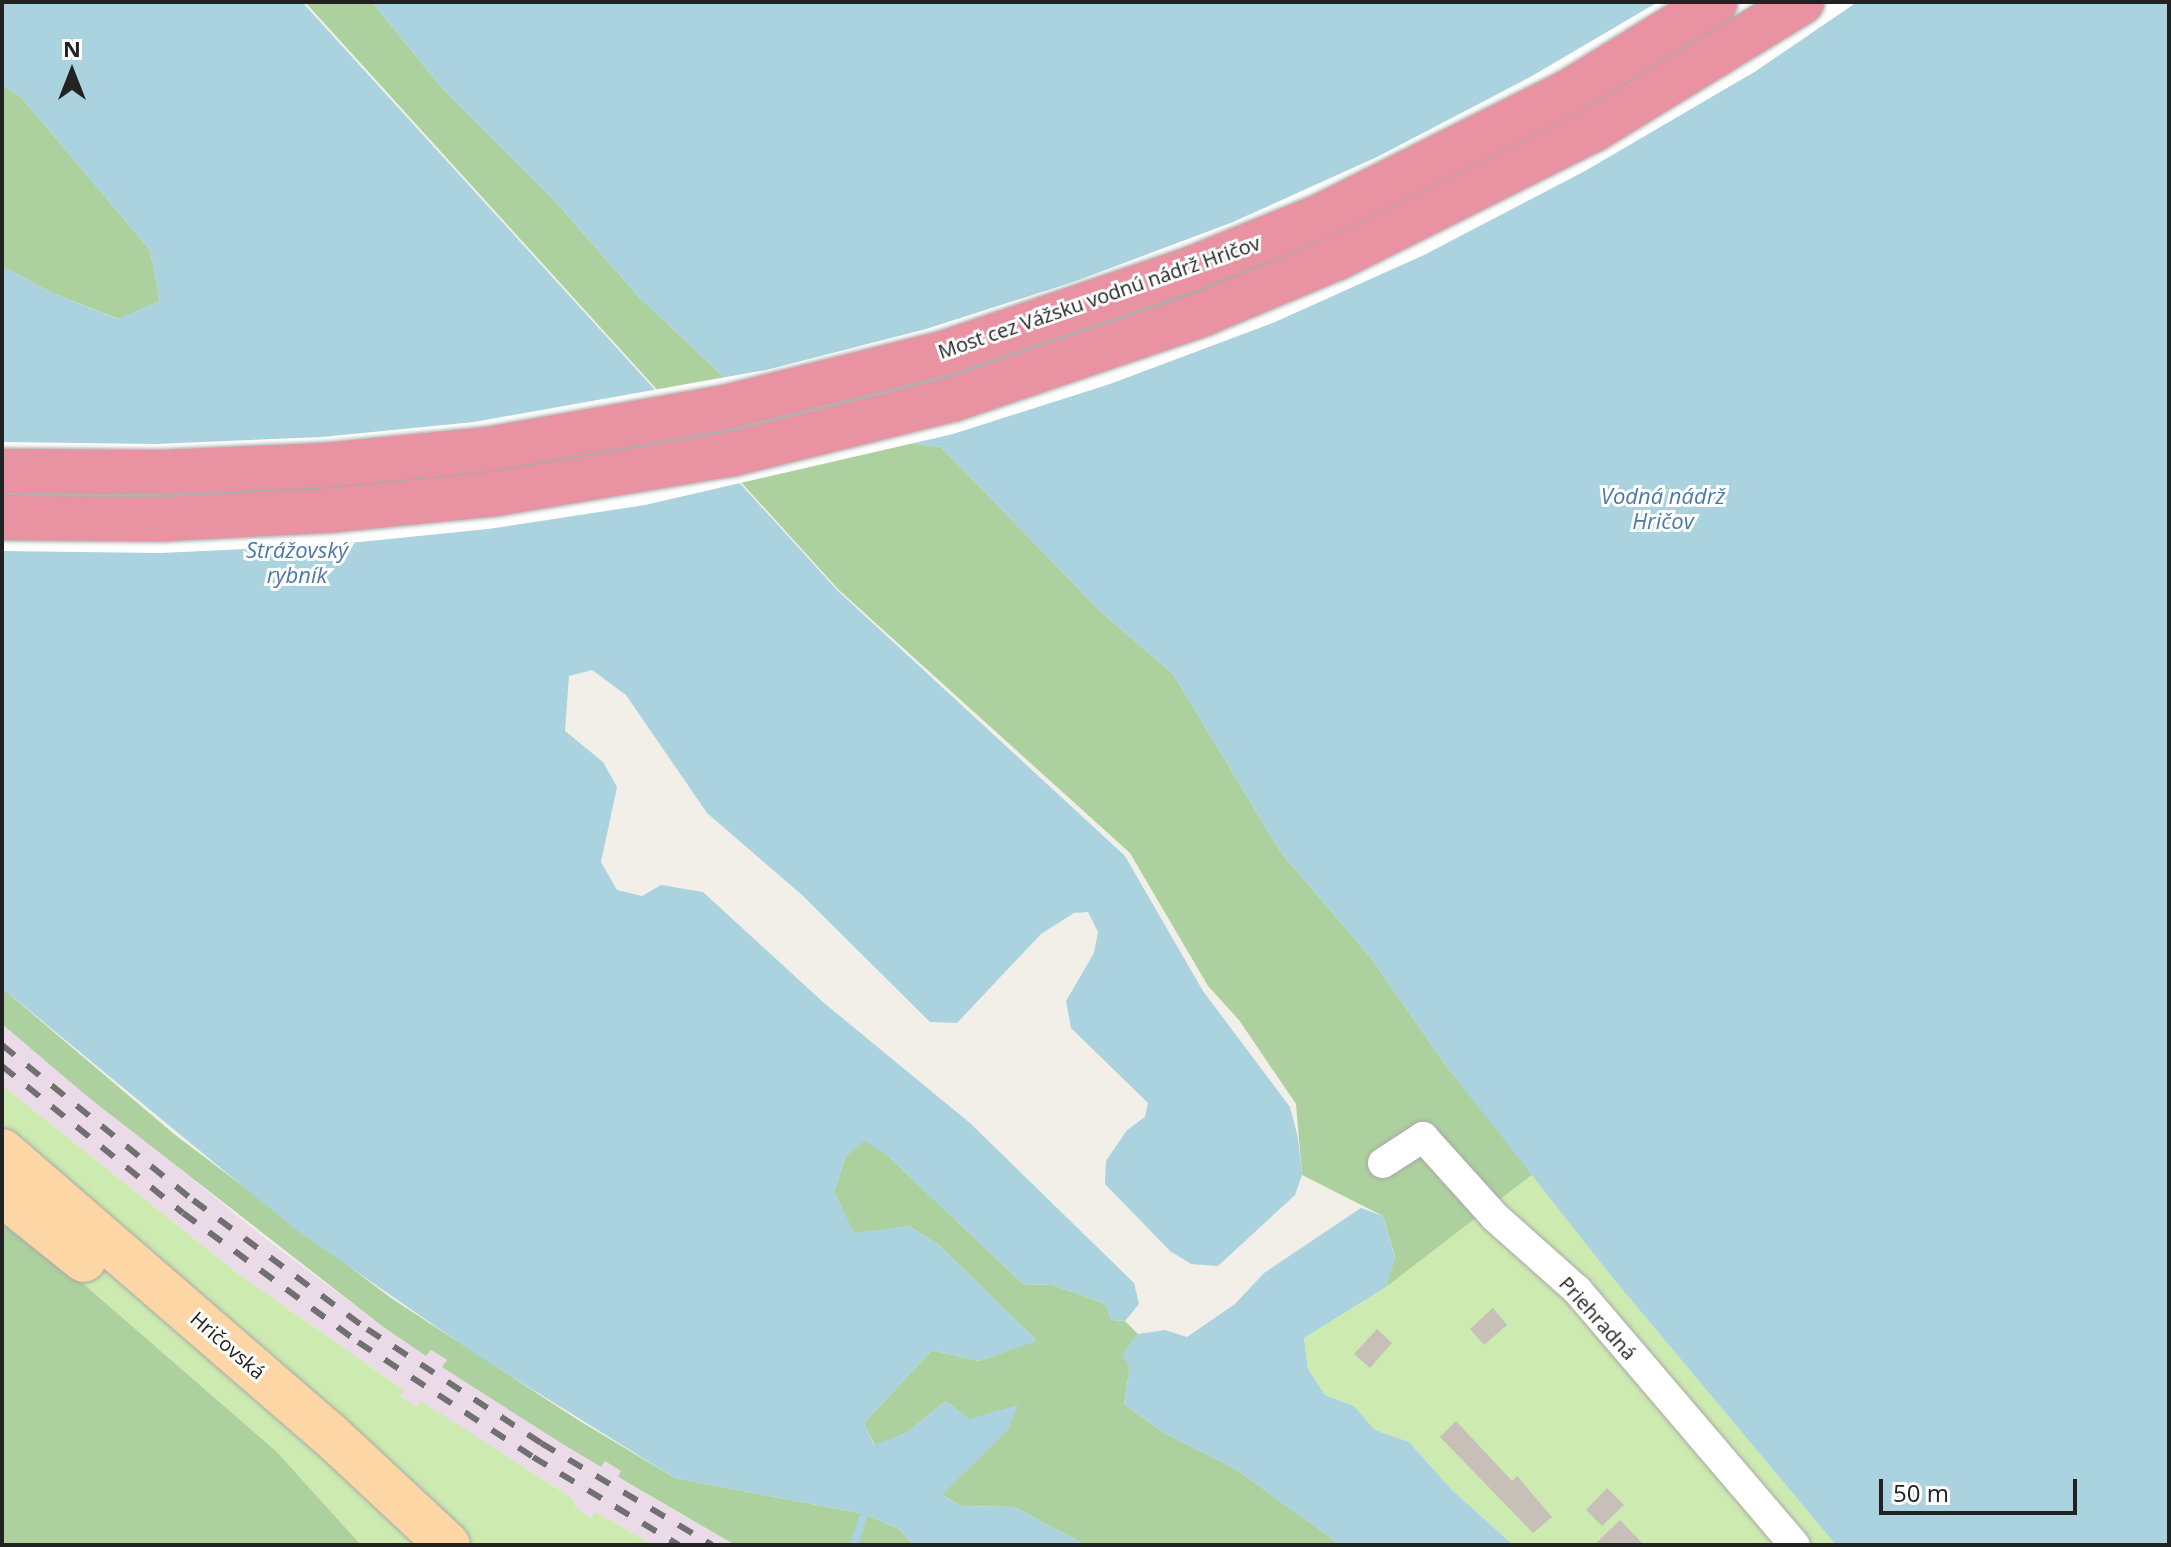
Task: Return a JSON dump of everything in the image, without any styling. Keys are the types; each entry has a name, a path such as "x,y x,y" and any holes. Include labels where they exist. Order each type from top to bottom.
{"highway":[{"name":"Most cez Vážsku vodnú nádrž Hričov","path":"2,471 224,470 489,449 722,408 941,354 1188,270 1321,216 1567,93 1715,2"},
{"path":"2,518 165,519 334,510 495,494 732,454 954,399 1203,314 1337,258 1593,130 1802,2"}],"main road":[{"name":"Hričovská","path":"2,1151 317,1423 448,1545"},
{"name":"Hričovská","path":"2,1194 234,1388 405,1545"}],"street":[{"name":"Priehradná","path":"1383,1163 1423,1137 1495,1217 1577,1290 1795,1545"}],"shaded area":[{"path":"2,1024 262,1236 382,1326 427,1356 431,1350 447,1361 443,1367 601,1467 605,1461 622,1471 618,1478 735,1545 653,1545 596,1512 592,1518 576,1508 572,1498 421,1402 416,1407 399,1395 403,1389 236,1272 2,1085"}],"green space":[{"path":"305,2 372,2 442,88 554,200 638,296 728,381 857,437 941,447 1101,612 1173,674 1282,854 1371,958 1447,1067 1533,1174 1386,1287 1395,1257 1383,1216 1302,1175 1296,1104 1239,1020 1208,986 1130,853 839,590"},
{"path":"2,85 22,98 150,250 160,301 119,319 52,293 2,266"},
{"path":"2,988 174,1134 391,1298 578,1420 675,1478 864,1514 899,1529 914,1545 735,1545 618,1477 621,1471 605,1461 601,1467 561,1443 442,1367 447,1360 431,1350 426,1356 382,1326 88,1097 2,1024"},
{"path":"2,1085 236,1272 404,1390 400,1396 416,1407 421,1401 572,1498 576,1508 591,1518 596,1512 653,1545 361,1545 277,1452 2,1213"},
{"path":"864,1140 886,1154 1023,1284 1052,1285 1105,1304 1112,1320 1125,1321 1138,1334 1123,1355 1130,1366 1124,1404 1164,1433 1234,1468 1341,1545 1086,1545 1014,1507 961,1506 941,1494 952,1480 968,1419 946,1401 906,1433 875,1446 864,1423 932,1350 979,1361 1036,1340 940,1246 909,1226 854,1234 834,1192 846,1156"},
{"path":"1533,1174 1612,1277 1836,1545 1513,1545 1452,1490 1409,1442 1375,1430 1354,1406 1325,1395 1308,1369 1304,1338 1386,1287"},
{"path":"2,1213 277,1452 361,1545 2,1545"}],"water":[{"name":"Strážovský rybník","path":"2,2 302,2 838,591 1125,856 1203,991 1290,1107 1298,1138 1302,1175 1295,1195 1218,1266 1191,1264 1170,1251 1105,1184 1106,1161 1127,1130 1145,1117 1148,1103 1071,1028 1066,1001 1094,953 1098,932 1088,912 1074,913 1041,934 957,1023 930,1022 802,895 707,813 626,695 592,670 569,676 565,731 603,762 617,787 601,862 617,890 642,896 661,885 703,892 824,1003 970,1123 1134,1283 1139,1304 1125,1321 1112,1320 1105,1304 1084,1296 1052,1285 1023,1284 886,1154 864,1141 846,1156 834,1192 854,1233 909,1226 940,1246 1037,1341 979,1361 932,1350 864,1423 874,1445 906,1433 946,1401 968,1419 1018,1405 1008,1430 942,1495 961,1506 1014,1507 1086,1545 914,1545 899,1529 864,1514 675,1478 477,1355 295,1229 2,988 2,266 52,293 118,319 160,301 150,250 22,98 2,85"},
{"name":"Vodná nádrž Hričov","path":"372,2 2169,2 2169,1545 1836,1545 1612,1277 1447,1067 1371,958 1282,854 1173,674 1101,612 941,447 857,437 728,381 638,296 554,200 442,88"},
{"path":"1361,1208 1383,1216 1395,1258 1386,1287 1304,1338 1308,1369 1325,1395 1354,1406 1375,1430 1409,1442 1452,1490 1513,1545 1341,1545 1234,1468 1164,1433 1124,1404 1130,1366 1122,1355 1138,1334 1165,1330 1187,1337 1235,1304 1264,1273"}],"pier":[{"path":"1658,2 1758,2 1586,108 1761,2 1857,2 1756,71 1585,171 1424,255 1275,322 1110,384 953,434 645,505 488,529 330,545 160,553 2,551 2,496 158,498 327,490 482,475 638,451 781,422 940,381 1092,333 1255,271 1339,233 1092,331 940,379 781,421 638,449 482,473 326,489 158,497 2,495 2,442 156,444 322,437 474,422 766,370 926,329 1076,281 1233,222 1377,157 1532,76"}],"building":[{"path":"1493,1308 1507,1325 1484,1345 1470,1329"},
{"path":"1377,1329 1392,1343 1370,1368 1354,1354"},
{"path":"1456,1421 1512,1481 1517,1476 1552,1517 1533,1533 1440,1437"},
{"path":"1607,1488 1624,1505 1602,1526 1586,1510"},
{"path":"1620,1520 1644,1545 1594,1545"}],"waterway":[{"path":"854,1545 864,1514"}],"railway":[{"path":"2,1045 193,1200 367,1329 541,1443 712,1545"},
{"path":"2,1066 183,1213 358,1342 533,1457 679,1545"}]}
